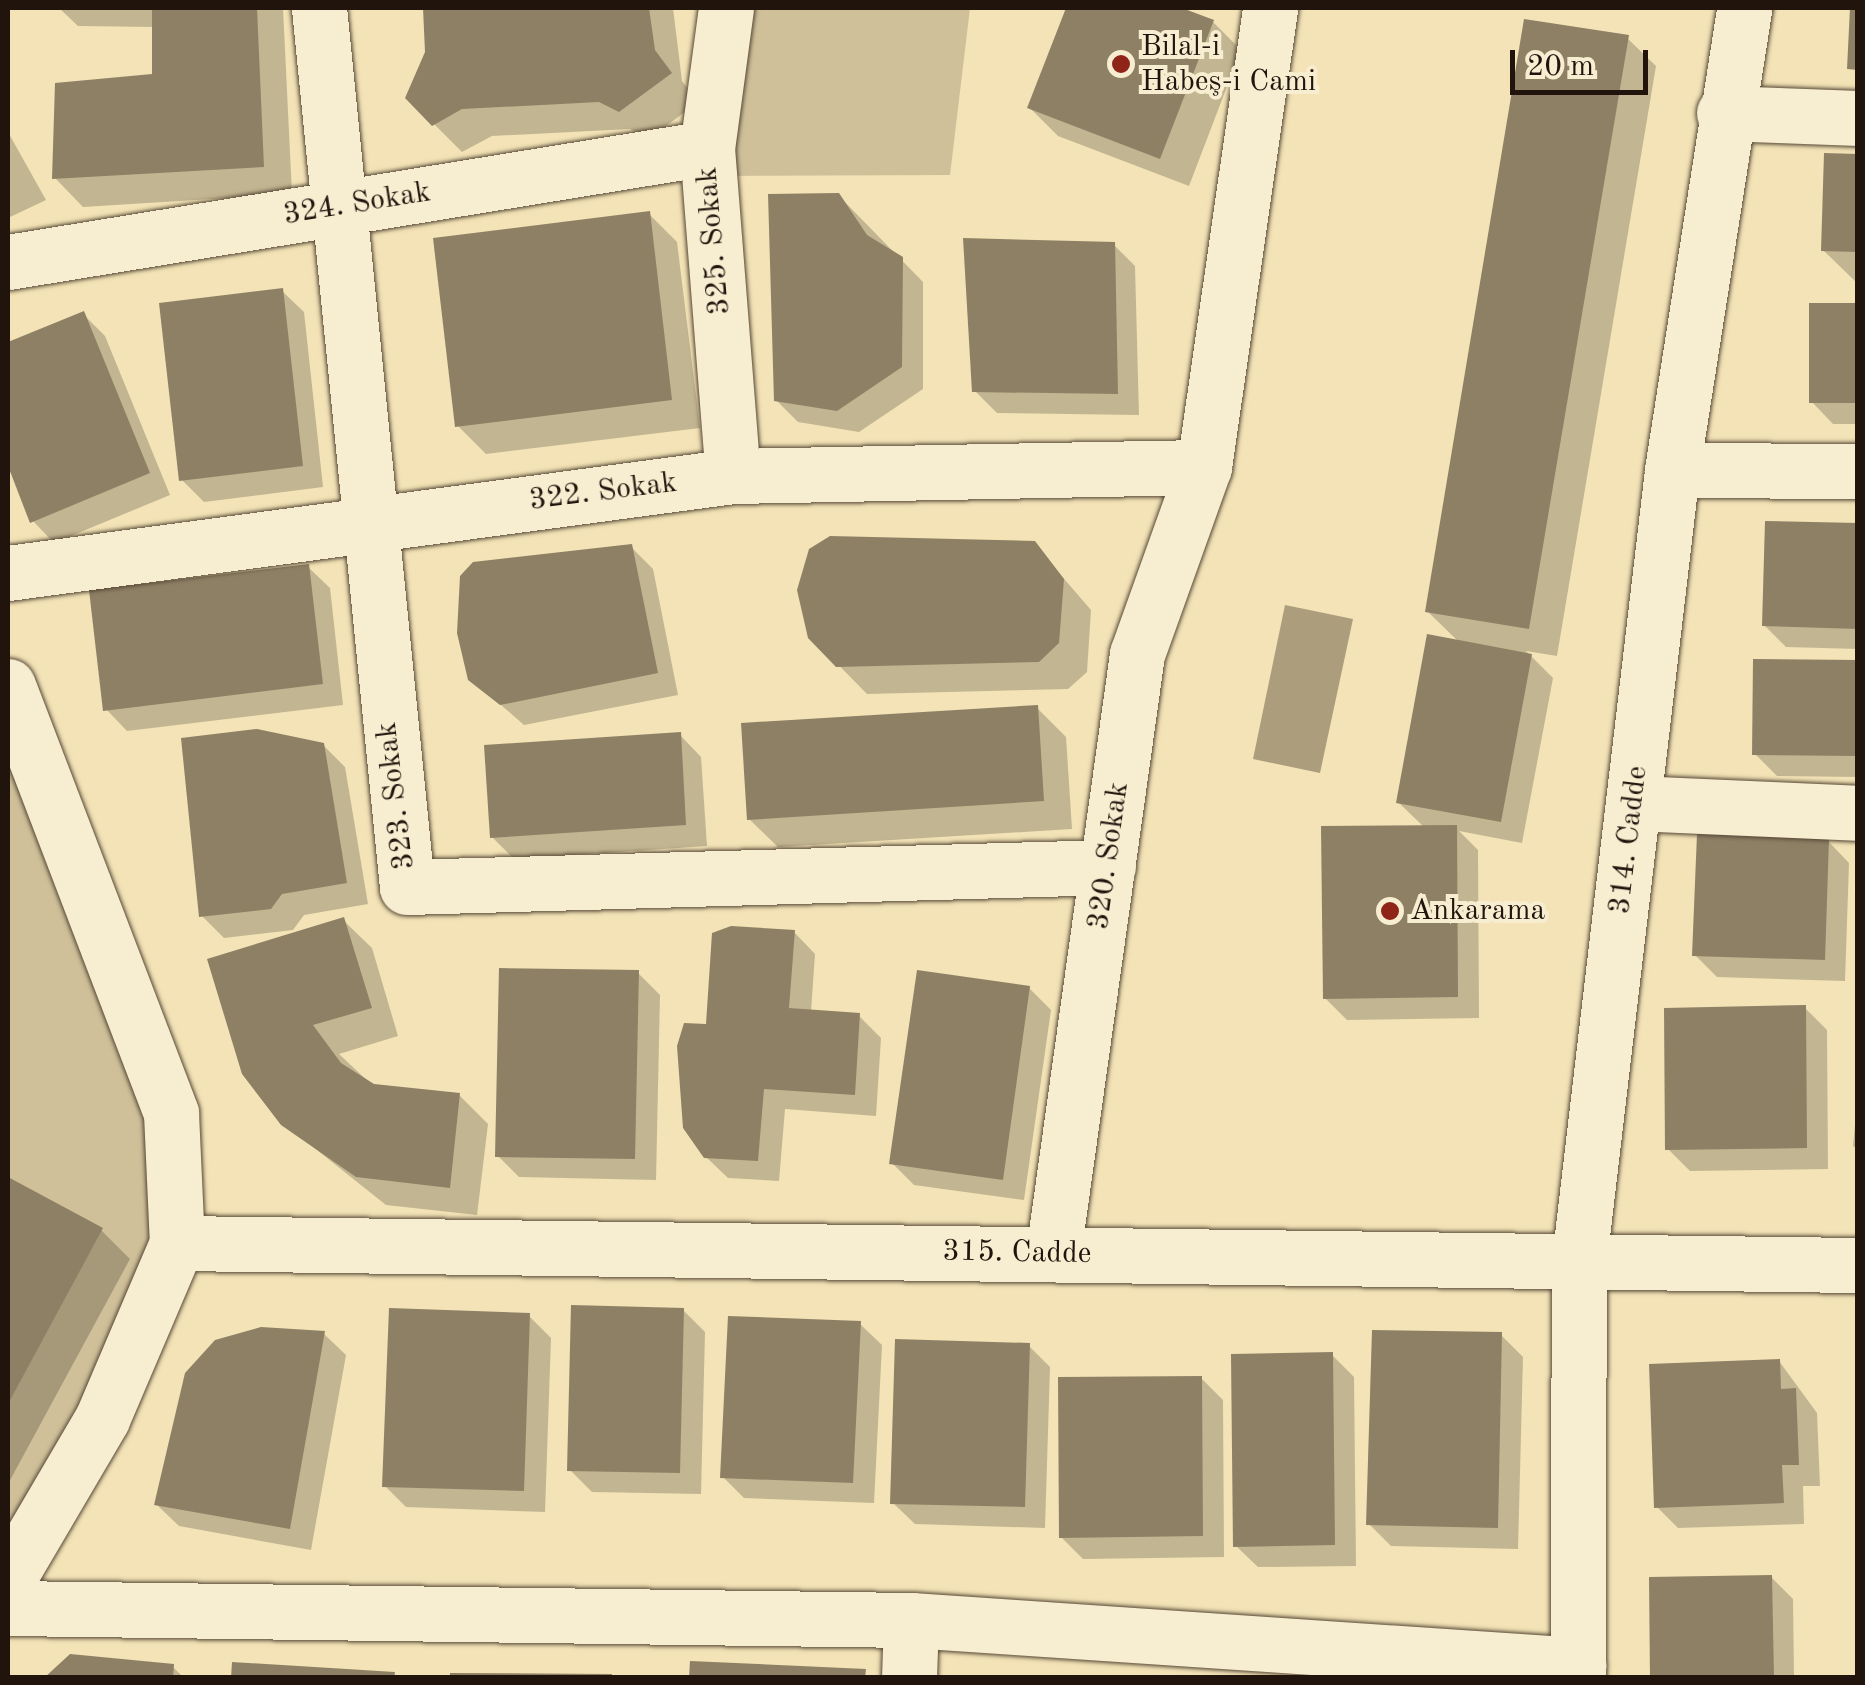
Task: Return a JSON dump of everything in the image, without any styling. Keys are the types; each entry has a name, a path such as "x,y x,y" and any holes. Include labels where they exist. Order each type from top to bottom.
{"street":[{"name":"323. Sokak","path":"319,8 365,521 407,886 1108,867"},
{"name":"325. Sokak","path":"726,8 707,148 733,476"},
{"name":"320. Sokak","path":"1053,1254 1137,654 1204,467 1270,8"},
{"name":"314. Cadde","path":"1578,1671 1580,1261 1672,470 1724,113 1744,8"},
{"path":"1724,113 1858,118"},
{"name":"324. Sokak","path":"8,262 707,148"},
{"name":"322. Sokak","path":"8,574 365,521 733,476 1204,467"},
{"path":"1672,470 1858,471"},
{"path":"8,686 171,1113 177,1243 102,1419 8,1580"},
{"path":"1634,803 1858,813"},
{"name":"315. Cadde","path":"177,1243 1858,1264"},
{"path":"8,1608 911,1620 1578,1671"},
{"path":"909,1678 911,1620"}],"shaded area":[{"path":"726,8 970,8 950,175 709,176"},
{"path":"1285,605 1353,619 1320,773 1253,759"},
{"path":"8,686 137,1005 177,1243 8,1579"}],"building":[{"path":"152,8 257,8 264,167 52,179 55,83 152,74"},
{"path":"423,8 649,8 655,50 672,73 619,112 599,102 462,109 432,126 405,98 425,52"},
{"name":"Bilal-i Habeş-i Cami","path":"1066,8 1182,8 1214,20 1160,159 1027,108"},
{"path":"1850,8 1858,8 1858,70 1847,69"},
{"path":"1524,19 1629,35 1529,629 1425,612"},
{"path":"1824,153 1858,154 1858,252 1821,251"},
{"path":"839,193 867,235 903,257 902,367 837,411 774,401 768,194"},
{"path":"650,211 672,400 455,427 433,238"},
{"path":"963,238 1115,242 1118,394 972,392"},
{"path":"283,288 303,466 179,481 159,303"},
{"path":"1809,303 1858,303 1858,403 1809,403"},
{"path":"84,311 150,473 30,523 8,466 8,342"},
{"path":"1765,521 1858,523 1858,629 1762,626"},
{"path":"830,536 1035,541 1064,579 1059,643 1039,662 836,667 808,638 797,590 809,549"},
{"path":"632,544 658,673 500,705 468,680 457,633 460,576 473,562"},
{"path":"309,564 323,684 103,711 89,590"},
{"path":"1427,634 1532,654 1501,822 1396,803"},
{"path":"1753,659 1858,660 1858,756 1752,755"},
{"path":"1038,705 1044,801 747,820 741,723"},
{"path":"257,729 324,743 347,883 282,894 271,909 199,917 181,738"},
{"path":"681,732 686,825 490,838 484,745"},
{"name":"Ankarama","path":"1457,825 1458,997 1323,999 1321,826"},
{"path":"1697,834 1829,839 1825,960 1692,956"},
{"path":"344,917 372,1008 313,1025 341,1063 374,1084 460,1093 450,1188 356,1177 281,1125 242,1074 207,959"},
{"path":"731,926 795,930 789,1008 860,1013 855,1095 764,1089 758,1161 704,1158 683,1128 677,1046 684,1023 706,1024 712,933"},
{"path":"499,968 639,970 635,1159 495,1157"},
{"path":"917,970 1030,986 1003,1180 889,1164"},
{"path":"1806,1005 1807,1148 1665,1150 1664,1008"},
{"path":"8,1177 103,1228 8,1404"},
{"path":"571,1305 684,1308 680,1473 567,1471"},
{"path":"389,1308 530,1313 524,1491 382,1487"},
{"path":"728,1316 861,1321 853,1483 720,1478"},
{"path":"261,1327 325,1331 290,1529 154,1505 185,1373 215,1340"},
{"path":"1372,1330 1502,1332 1498,1528 1366,1525"},
{"path":"895,1339 1030,1343 1025,1507 890,1504"},
{"path":"1333,1352 1335,1545 1233,1547 1231,1354"},
{"path":"1780,1359 1781,1389 1796,1388 1799,1465 1782,1465 1784,1503 1654,1508 1649,1364"},
{"path":"1202,1376 1203,1536 1059,1538 1058,1377"},
{"path":"1772,1575 1774,1678 1650,1678 1649,1577"},
{"path":"70,1654 174,1664 173,1678 44,1678"},
{"path":"690,1661 866,1669 865,1678 689,1678"},
{"path":"232,1662 395,1672 394,1678 231,1678"},
{"path":"450,1673 612,1674 612,1678 450,1678"}],"place":[{"name":"Bilal-i Habeş-i Cami","path":"1121,64"},
{"name":"Ankarama","path":"1390,911"}]}
